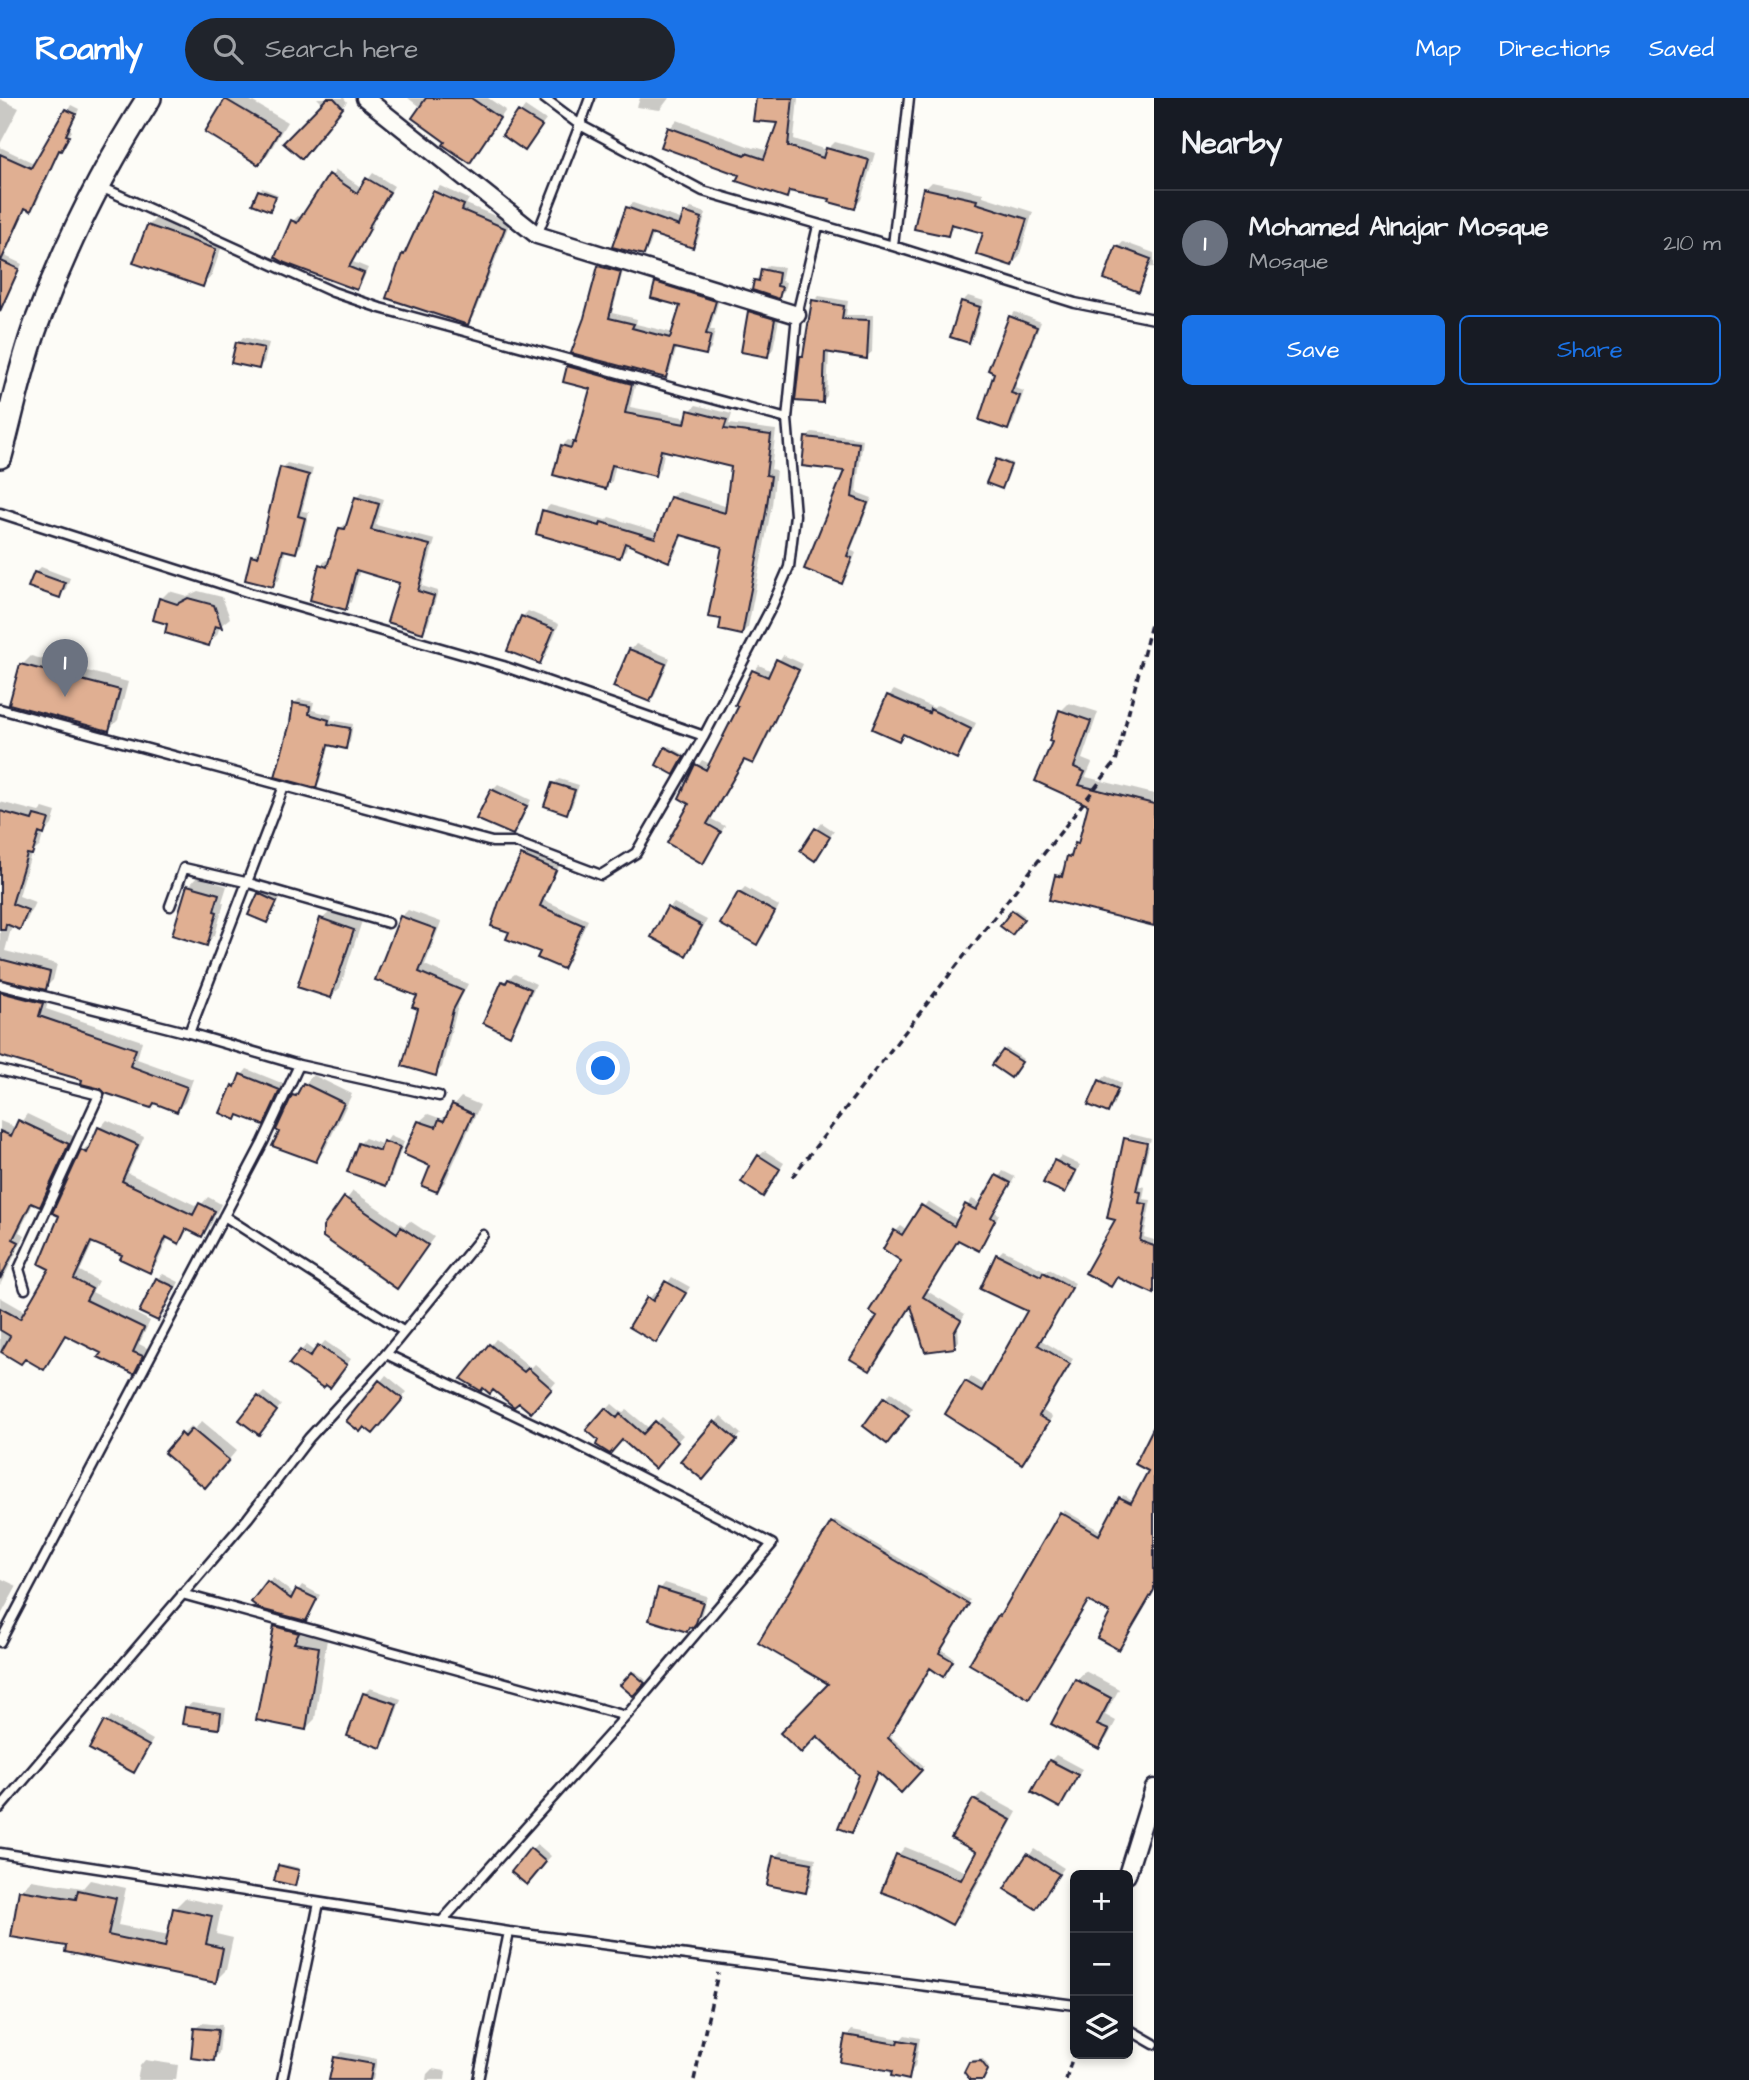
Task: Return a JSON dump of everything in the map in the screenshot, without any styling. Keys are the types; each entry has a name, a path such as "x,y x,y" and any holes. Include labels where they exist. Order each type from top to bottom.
{"main road":[{"path":"0,456 37,324 65,254 127,132 149,98"}],"street":[{"path":"365,98 537,234 797,315"},
{"path":"1129,1870 1154,1788"}],"lane":[{"path":"544,98 580,125 703,191 893,246 1074,303 1154,319"},
{"path":"537,234 590,98"},
{"path":"893,246 909,98"},
{"path":"98,186 333,292 380,308 788,419"},
{"path":"0,709 492,842 514,842 601,875 636,853 704,737 772,606 789,566 795,515 788,419 797,315 818,226"},
{"path":"0,513 250,593 503,666 704,737"},
{"path":"189,1033 284,786"},
{"path":"170,906 184,868 245,882 388,923"},
{"path":"0,985 189,1033 299,1065 439,1096"},
{"path":"0,1642 263,1142 299,1065"},
{"path":"0,1070 99,1095 19,1269 25,1289"},
{"path":"224,1216 403,1331"},
{"path":"0,1808 248,1517 309,1438 386,1354 483,1235"},
{"path":"386,1354 570,1441 772,1544 626,1716 442,1921"},
{"path":"181,1594 626,1716"},
{"path":"0,1853 509,1931 1070,2004"},
{"path":"282,2080 319,1903"},
{"path":"478,2080 509,1931"},
{"path":"1133,2032 1154,2044"}],"path":[{"path":"792,1177 1116,761 1154,613"},
{"path":"694,2080 721,1959"},
{"path":"1066,2080 1072,2059"}],"building":[{"path":"327,98 334,98 343,108 302,159 283,143"},
{"path":"426,98 471,98 500,118 470,163 443,145 445,142 412,118"},
{"path":"756,98 793,98 788,146 823,158 826,148 869,160 855,209 829,202 830,199 789,191 787,198 736,181 739,175 661,147 668,127 745,155 746,153 764,159 777,123 753,121"},
{"path":"225,99 279,131 259,165 205,132"},
{"path":"65,109 76,114 66,135 69,136 61,151 59,150 31,211 25,208 1,261 19,269 0,311 0,154 31,168"},
{"path":"518,111 542,126 525,151 502,135"},
{"path":"329,174 357,193 366,178 390,192 349,267 364,273 357,290 275,257 291,220 297,223"},
{"path":"923,188 977,200 976,203 1027,219 1012,266 976,254 983,233 951,224 948,236 914,229"},
{"path":"258,190 276,196 270,211 252,204"},
{"path":"433,191 464,205 462,210 505,228 468,325 386,298 402,254 404,255"},
{"path":"626,207 679,226 684,212 702,218 693,248 651,234 644,255 612,247"},
{"path":"147,225 216,249 203,287 133,263"},
{"path":"1116,246 1151,259 1139,292 1104,279"},
{"path":"598,266 621,272 609,318 634,324 632,328 670,338 680,306 651,298 655,282 716,301 706,334 711,335 706,355 674,348 666,378 571,353"},
{"path":"761,269 779,273 777,286 782,287 779,299 752,290 754,280 759,281"},
{"path":"812,300 844,306 842,319 869,320 867,359 825,352 823,403 795,401 800,356 803,356"},
{"path":"961,301 980,307 969,343 950,337"},
{"path":"748,311 775,319 768,357 741,352"},
{"path":"1009,316 1037,327 1011,393 1020,396 1008,430 979,420 994,373 988,370"},
{"path":"236,342 264,348 259,369 231,363"},
{"path":"567,366 632,384 625,413 685,424 688,410 727,420 724,429 771,435 766,475 771,476 766,512 742,635 719,630 721,619 708,617 722,547 681,535 669,562 625,543 620,558 536,534 542,510 600,526 601,522 655,538 670,497 725,513 731,467 661,450 655,476 612,465 606,489 553,475 561,445 571,448 573,442 575,443 590,389 563,382"},
{"path":"805,437 859,443 852,497 868,503 847,556 852,558 842,584 804,569 844,471 802,466"},
{"path":"996,459 1011,465 1002,489 986,483"},
{"path":"280,467 309,475 298,516 305,518 296,553 283,550 273,587 245,580 251,555 258,557"},
{"path":"355,497 379,504 371,530 430,545 418,591 434,596 423,633 387,622 399,583 356,570 346,610 310,600 319,564 327,567 339,528 345,529"},
{"path":"34,572 65,583 60,598 28,587"},
{"path":"159,598 177,604 188,598 214,605 222,628 215,626 209,646 165,633 167,624 153,620"},
{"path":"521,616 554,629 540,664 507,651"},
{"path":"629,649 666,664 650,702 613,687"},
{"path":"776,659 799,670 753,764 744,760 707,824 721,832 703,864 667,843 689,804 679,798 695,764 706,770 738,707 735,705 752,670 768,677"},
{"path":"20,664 120,690 109,731 9,704"},
{"path":"887,695 929,713 930,709 971,729 957,759 903,734 899,741 872,729"},
{"path":"293,703 310,706 309,714 329,720 328,724 350,728 346,749 328,745 316,788 275,777"},
{"path":"1059,710 1091,721 1074,767 1085,772 1079,785 1154,804 1154,926 1049,900 1055,875 1062,877 1067,856 1071,857 1075,843 1078,844 1088,805 1035,781 1052,742 1049,741"},
{"path":"665,747 684,757 674,775 656,765"},
{"path":"552,783 575,790 567,814 544,806"},
{"path":"491,789 527,806 513,835 476,819"},
{"path":"0,811 32,820 34,815 49,819 44,835 39,833 32,855 27,854 12,904 28,910 20,930 6,924 5,930 0,930"},
{"path":"815,828 830,837 815,861 800,851"},
{"path":"521,855 556,870 540,906 583,925 563,969 537,958 540,952 506,939 509,932 491,926"},
{"path":"187,885 219,894 207,946 172,935"},
{"path":"738,892 775,912 757,945 720,924"},
{"path":"258,893 277,902 267,923 248,915"},
{"path":"667,907 702,926 686,956 651,937"},
{"path":"1012,910 1024,919 1012,935 1000,926"},
{"path":"400,916 436,929 419,972 463,991 453,1010 436,1076 402,1066 418,1009 412,1007 417,996 375,980"},
{"path":"320,918 354,930 331,998 297,987"},
{"path":"0,959 50,972 46,990 0,979"},
{"path":"508,979 531,989 510,1036 483,1023 502,981 506,983"},
{"path":"0,992 43,1003 39,1016 136,1049 130,1066 187,1087 177,1112 154,1103 151,1108 81,1084 82,1080 0,1056"},
{"path":"1003,1050 1022,1062 1011,1078 992,1065"},
{"path":"240,1074 280,1090 264,1125 238,1115 236,1120 220,1113"},
{"path":"1099,1080 1118,1089 1108,1113 1088,1105"},
{"path":"303,1083 344,1103 316,1162 272,1146 279,1132 276,1130 292,1095 296,1096"},
{"path":"452,1104 473,1114 437,1192 422,1186 430,1166 403,1154 418,1121 436,1127 439,1119 444,1121"},
{"path":"18,1120 69,1144 40,1207 31,1203 13,1239 19,1242 0,1279 0,1131 11,1136"},
{"path":"98,1127 138,1145 122,1181 193,1215 199,1203 215,1211 202,1237 186,1229 179,1244 166,1237 150,1273 120,1259 122,1255 91,1242 74,1279 92,1289 86,1300 144,1328 133,1352 143,1356 134,1374 98,1357 101,1353 65,1335 44,1370 25,1359 21,1364 1,1352 10,1336 0,1330 0,1308 20,1319 49,1269 39,1264 59,1216 52,1213 81,1150 87,1153"},
{"path":"1124,1138 1147,1143 1136,1191 1141,1192 1139,1203 1147,1204 1140,1241 1154,1246 1154,1294 1117,1277 1111,1287 1085,1273 1115,1220 1107,1218"},
{"path":"383,1141 400,1147 386,1186 347,1172 358,1143 380,1151"},
{"path":"758,1155 780,1169 763,1197 741,1182"},
{"path":"1054,1160 1076,1171 1065,1193 1043,1183"},
{"path":"996,1175 1011,1183 991,1217 995,1220 979,1251 958,1240 923,1297 961,1320 954,1333 955,1348 925,1352 911,1306 870,1371 850,1359 877,1316 869,1311 901,1261 883,1249 894,1230 902,1235 921,1205 954,1226 965,1204 976,1210"},
{"path":"344,1197 397,1233 401,1227 428,1245 397,1289 323,1237 323,1227"},
{"path":"996,1254 1041,1276 1043,1272 1072,1288 1038,1345 1070,1364 1039,1416 1049,1422 1022,1464 945,1414 965,1381 982,1391 1027,1311 980,1289"},
{"path":"156,1278 175,1287 158,1321 139,1312"},
{"path":"665,1281 686,1293 656,1343 629,1327 647,1297 653,1301"},
{"path":"489,1344 524,1372 528,1368 552,1389 531,1413 519,1403 514,1407 493,1390 490,1394 483,1388 481,1391 461,1379"},
{"path":"318,1345 347,1365 330,1388 326,1385 323,1388 289,1364 300,1350 310,1357"},
{"path":"379,1380 403,1399 373,1434 364,1427 360,1432 346,1421"},
{"path":"258,1396 277,1411 259,1435 239,1420"},
{"path":"884,1397 909,1415 887,1444 863,1426"},
{"path":"605,1408 617,1418 620,1414 643,1434 655,1421 678,1442 655,1469 622,1440 610,1454 596,1445 598,1440 586,1430"},
{"path":"714,1421 737,1440 703,1480 680,1461"},
{"path":"1154,1426 1154,1590 1119,1650 1097,1638 1110,1613 1088,1601 1029,1699 969,1664 1060,1512 1099,1535 1119,1497 1131,1503 1148,1471 1135,1464"},
{"path":"192,1429 229,1460 205,1488 164,1453 181,1433 185,1437"},
{"path":"831,1522 969,1604 939,1653 953,1661 943,1677 930,1668 888,1738 922,1770 901,1793 878,1772 852,1833 838,1828 859,1775 817,1736 801,1753 780,1733 828,1684 758,1643"},
{"path":"267,1581 291,1599 296,1589 317,1599 306,1621 260,1609 251,1602"},
{"path":"658,1588 703,1602 696,1623 692,1628 689,1627 687,1632 649,1620"},
{"path":"274,1626 299,1633 294,1643 319,1647 306,1730 256,1720"},
{"path":"632,1672 645,1683 633,1696 620,1685"},
{"path":"1075,1679 1111,1698 1097,1725 1109,1730 1099,1749 1051,1724"},
{"path":"363,1693 397,1704 381,1748 347,1736"},
{"path":"185,1707 221,1713 219,1729 182,1724"},
{"path":"104,1721 149,1746 134,1773 89,1749"},
{"path":"1049,1760 1078,1775 1060,1808 1031,1792"},
{"path":"973,1799 1011,1820 952,1925 911,1903 881,1892 896,1854 961,1880 976,1852 951,1838"},
{"path":"530,1848 546,1862 527,1885 511,1872"},
{"path":"1027,1854 1059,1874 1036,1909 1004,1889"},
{"path":"773,1856 812,1863 806,1893 767,1885"},
{"path":"278,1865 299,1870 295,1886 274,1881"},
{"path":"19,1890 76,1899 78,1890 116,1898 108,1935 165,1947 173,1908 212,1916 206,1944 223,1948 216,1983 65,1952 66,1946 11,1937"},
{"path":"194,2028 218,2030 214,2061 191,2058"},
{"path":"845,2035 897,2044 898,2040 916,2043 909,2080 891,2076 892,2071 840,2062"},
{"path":"334,2057 373,2064 370,2080 329,2080"},
{"path":"981,2061 988,2070 983,2080 970,2080 964,2072 969,2062"}],"place":[{"name":"Mohamed Alnajar Mosque","path":"65,697"}]}
